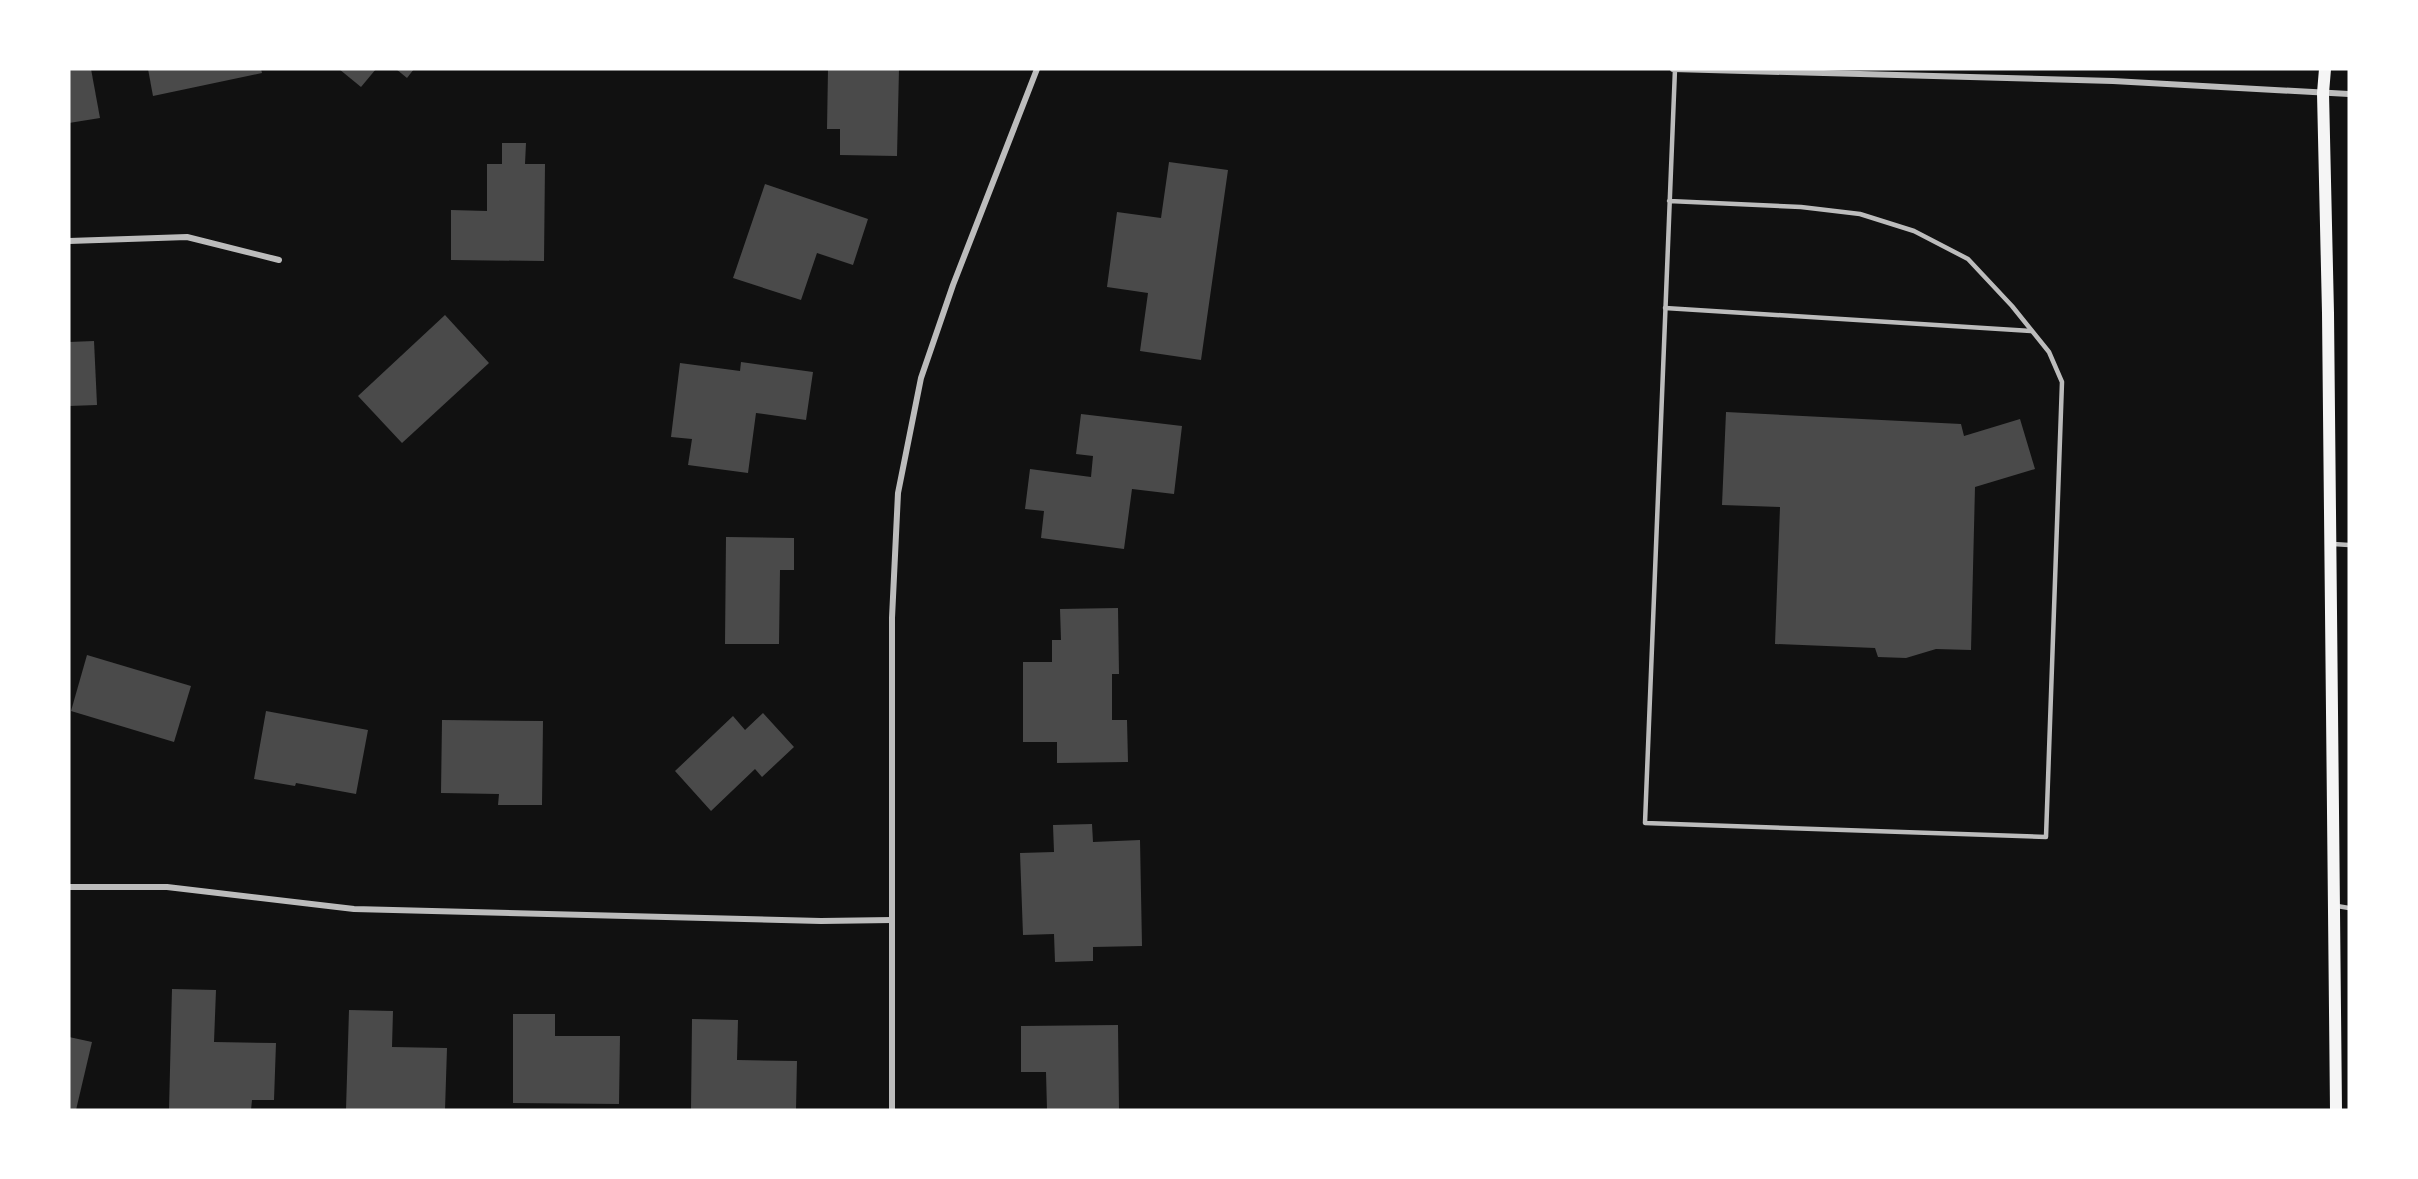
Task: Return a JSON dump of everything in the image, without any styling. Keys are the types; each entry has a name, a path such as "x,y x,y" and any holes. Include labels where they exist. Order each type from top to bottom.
{"main road":[{"path":"2319,69 2323,93"},
{"path":"2325,69 2323,93 2336,1110"}],"street":[{"path":"892,1110 891,618 898,494 921,378 953,285 1037,69"},
{"path":"1674,69 2102,81 2349,94"},
{"path":"69,241 187,237 279,260"},
{"path":"70,887 166,887 354,909 821,921 892,920"}],"lane":[{"path":"1670,201 1801,207 1836,211 1860,214 1914,231 1968,259 2012,306 2049,352 2062,382 2046,837 1645,823 1674,69"},
{"path":"1665,308 2031,331"},
{"path":"2330,544 2349,545"},
{"path":"2334,906 2349,908"}],"building":[{"path":"69,69 91,69 100,118 69,123"},
{"path":"148,69 261,69 262,73 153,96"},
{"path":"339,69 376,69 361,87"},
{"path":"396,69 414,69 407,78"},
{"path":"828,69 899,69 897,156 840,155 840,129 827,129"},
{"path":"502,143 526,143 525,164 545,164 544,261 451,260 451,210 487,211 487,164 502,164"},
{"path":"1169,162 1228,170 1201,360 1140,351 1148,293 1107,287 1117,212 1161,218"},
{"path":"765,184 868,219 853,265 817,253 801,300 733,278"},
{"path":"445,315 489,363 402,443 358,396"},
{"path":"94,341 97,405 69,406 69,342"},
{"path":"741,362 813,372 806,420 756,413 748,473 688,465 692,439 671,437 680,363 740,371"},
{"path":"1726,412 1961,424 1964,436 2020,419 2035,469 1975,487 1971,650 1936,649 1906,658 1878,657 1875,648 1775,644 1780,507 1722,505"},
{"path":"1081,414 1182,426 1174,494 1132,489 1124,549 1041,538 1044,511 1025,509 1030,469 1091,477 1093,456 1076,454"},
{"path":"726,537 794,538 794,570 780,570 779,644 725,644"},
{"path":"1118,608 1119,674 1112,674 1112,720 1127,720 1128,762 1057,763 1057,742 1023,742 1023,662 1052,662 1052,640 1061,640 1060,609"},
{"path":"87,655 191,686 174,742 71,711"},
{"path":"266,711 368,730 356,794 296,783 295,786 254,779"},
{"path":"763,713 794,747 762,777 755,769 711,811 675,771 733,716 745,730"},
{"path":"442,720 543,721 542,805 498,805 499,794 441,793"},
{"path":"1092,824 1093,842 1140,840 1142,946 1093,947 1093,961 1055,962 1054,934 1023,935 1020,853 1054,852 1053,825"},
{"path":"172,989 216,990 214,1042 276,1043 274,1100 252,1100 251,1110 169,1110"},
{"path":"349,1010 393,1011 392,1047 447,1048 445,1110 346,1110"},
{"path":"513,1014 555,1014 555,1036 620,1036 619,1104 513,1103"},
{"path":"692,1019 738,1020 737,1060 797,1061 796,1110 691,1110"},
{"path":"1118,1025 1119,1110 1047,1110 1046,1072 1021,1072 1021,1026"},
{"path":"69,1037 92,1042 76,1110 69,1110"}]}
